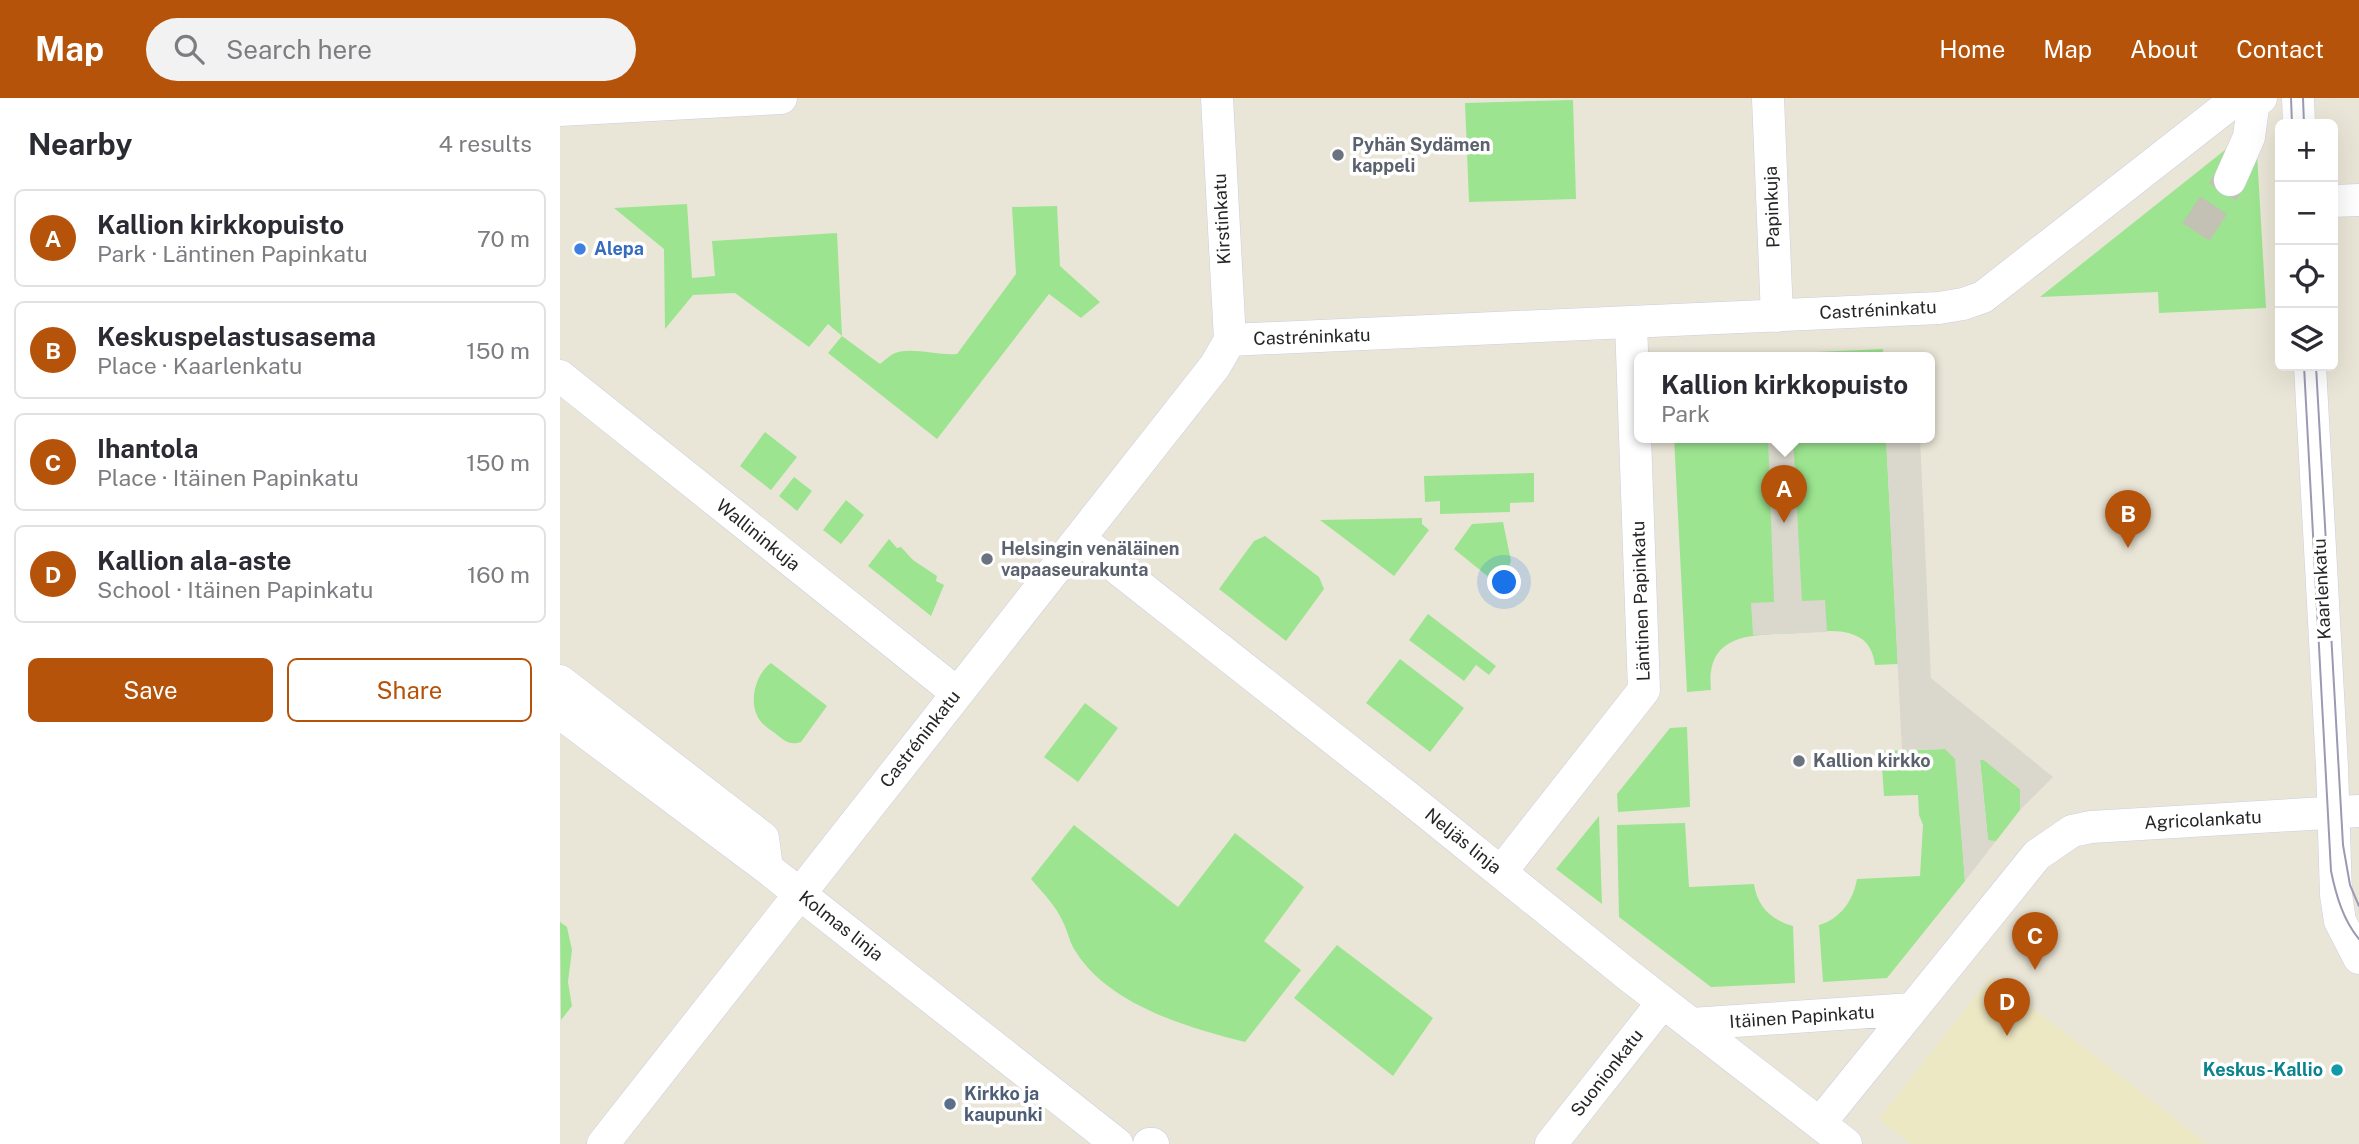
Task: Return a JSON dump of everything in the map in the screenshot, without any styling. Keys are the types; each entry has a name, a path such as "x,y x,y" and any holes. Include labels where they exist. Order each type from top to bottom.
{"street":[{"path":"560,110 781,98"},
{"name":"Kirstinkatu","path":"1217,98 1230,340"},
{"name":"Papinkuja","path":"1768,98 1777,316"},
{"path":"2298,98 2298,119"},
{"path":"2230,180 2249,137 2258,99"},
{"name":"Castréninkatu","path":"603,1144 1215,366 1230,340 1777,316 1939,308 1963,304 1983,297 2230,104 2258,99"},
{"path":"2338,201 2359,200"},
{"name":"Läntinen Papinkatu","path":"1631,323 1634,408"},
{"name":"Kaarlenkatu","path":"2310,371 2346,812"},
{"name":"Wallininkuja","path":"560,376 957,693"},
{"name":"Läntinen Papinkatu","path":"1501,872 1644,690 1635,443"},
{"name":"Neljäs linja","path":"1080,539 1691,1024 1819,1134 1846,1144"},
{"path":"560,681 763,838 766,868"},
{"name":"Kolmas linja","path":"560,713 799,893 1117,1144"},
{"path":"2346,812 2350,885 2359,906"},
{"path":"2346,812 2336,895 2340,921 2359,958"},
{"name":"Agricolankatu","path":"2051,844 2072,831 2091,827 2346,812"},
{"name":"Itäinen Papinkatu","path":"1819,1134 1912,1009 2037,855 2051,844"},
{"name":"Suonionkatu","path":"1551,1144 1663,1002"},
{"name":"Itäinen Papinkatu","path":"1691,1024 1912,1009"}],"shaded area":[{"path":"1768,443 1793,443 1802,601 1825,600 1827,632 1753,635 1751,603 1774,602"},
{"path":"1886,443 1920,443 1931,678 2053,777 2020,810 2020,789 1984,760 1980,760 1988,840 1996,841 1965,881 1955,759 1945,749 1902,750"},
{"path":"1991,976 2207,1144 1911,1144 1879,1119"}],"green space":[{"path":"1573,100 1576,199 1469,202 1465,103"},
{"path":"2235,142 2257,154 2266,308 2159,313 2158,292 2040,297"},
{"path":"687,204 692,278 715,276 712,241 837,233 842,336 828,324 809,347 735,293 693,295 665,329 664,249 614,208"},
{"path":"1057,206 1060,266 1100,302 1081,318 1049,294 937,439 828,353 842,336 880,364 899,352 957,354 1016,274 1012,207"},
{"path":"1883,349 1883,352 1818,352"},
{"path":"765,432 797,457 771,490 740,466"},
{"path":"1674,443 1886,443 1898,664 1875,665 1866,643 1848,633 1820,631 1751,636 1725,646 1716,656 1711,670 1711,690 1687,692"},
{"path":"1534,473 1534,502 1510,503 1510,512 1440,514 1440,501 1425,502 1424,476"},
{"path":"794,477 812,491 797,511 779,496"},
{"path":"846,500 864,515 841,544 823,530"},
{"path":"1422,518 1422,524 1429,530 1394,576 1320,520"},
{"path":"1503,522 1511,561 1501,587 1454,549 1472,524"},
{"path":"1265,536 1319,577 1324,589 1286,641 1219,589 1254,541"},
{"path":"889,539 897,548 901,547 913,560 937,576 936,581 944,585 931,616 868,566"},
{"path":"1428,614 1496,666 1489,675 1476,665 1464,681 1409,640"},
{"path":"1400,659 1464,708 1430,752 1366,703"},
{"path":"771,663 827,706 801,742 790,743 784,740 757,716 754,692 760,675"},
{"path":"1085,703 1118,728 1078,782 1044,757"},
{"path":"1687,727 1690,807 1618,812 1617,794 1670,728"},
{"path":"1946,749 1956,759 1965,881 1887,978 1823,982 1819,925 1839,914 1844,908 1857,879 1920,876 1923,825 1919,815 1918,795 1884,796 1881,751"},
{"path":"1980,760 1984,760 2020,789 2020,810 1996,841 1988,841"},
{"path":"1599,816 1602,904 1556,869"},
{"path":"1685,823 1689,887 1754,884 1758,899 1766,911 1793,926 1795,983 1711,987 1619,917 1617,825"},
{"path":"1074,825 1178,907 1235,833 1304,887 1264,941 1301,970 1245,1042 1152,1012 1129,1000 1090,971 1074,949 1057,910 1031,879"},
{"path":"560,922 567,927 572,950 568,982 572,1006 561,1020"},
{"path":"1337,945 1433,1018 1393,1076 1294,998"}],"tunnel":[{"path":"2196,232 2230,180"}],"tram line":[{"path":"2291,98 2292,119"},
{"path":"2303,98 2304,119"},
{"path":"2304,371 2331,871 2341,907 2359,939"},
{"path":"2316,371 2343,845 2350,885 2359,906"}],"place":[{"name":"Pyhän Sydämen kappeli","path":"1338,155"},
{"name":"Alepa","path":"580,249"},
{"name":"Kallion kirkkopuisto","path":"1784,523"},
{"name":"Keskuspelastusasema","path":"2128,548"},
{"name":"Helsingin venäläinen vapaaseurakunta","path":"987,559"},
{"name":"Kallion kirkko","path":"1799,761"},
{"name":"Ihantola","path":"2035,970"},
{"name":"Kallion ala-aste","path":"2007,1036"},
{"name":"Keskus-Kallio","path":"2337,1070"},
{"name":"Kirkko ja kaupunki","path":"950,1104"}]}
